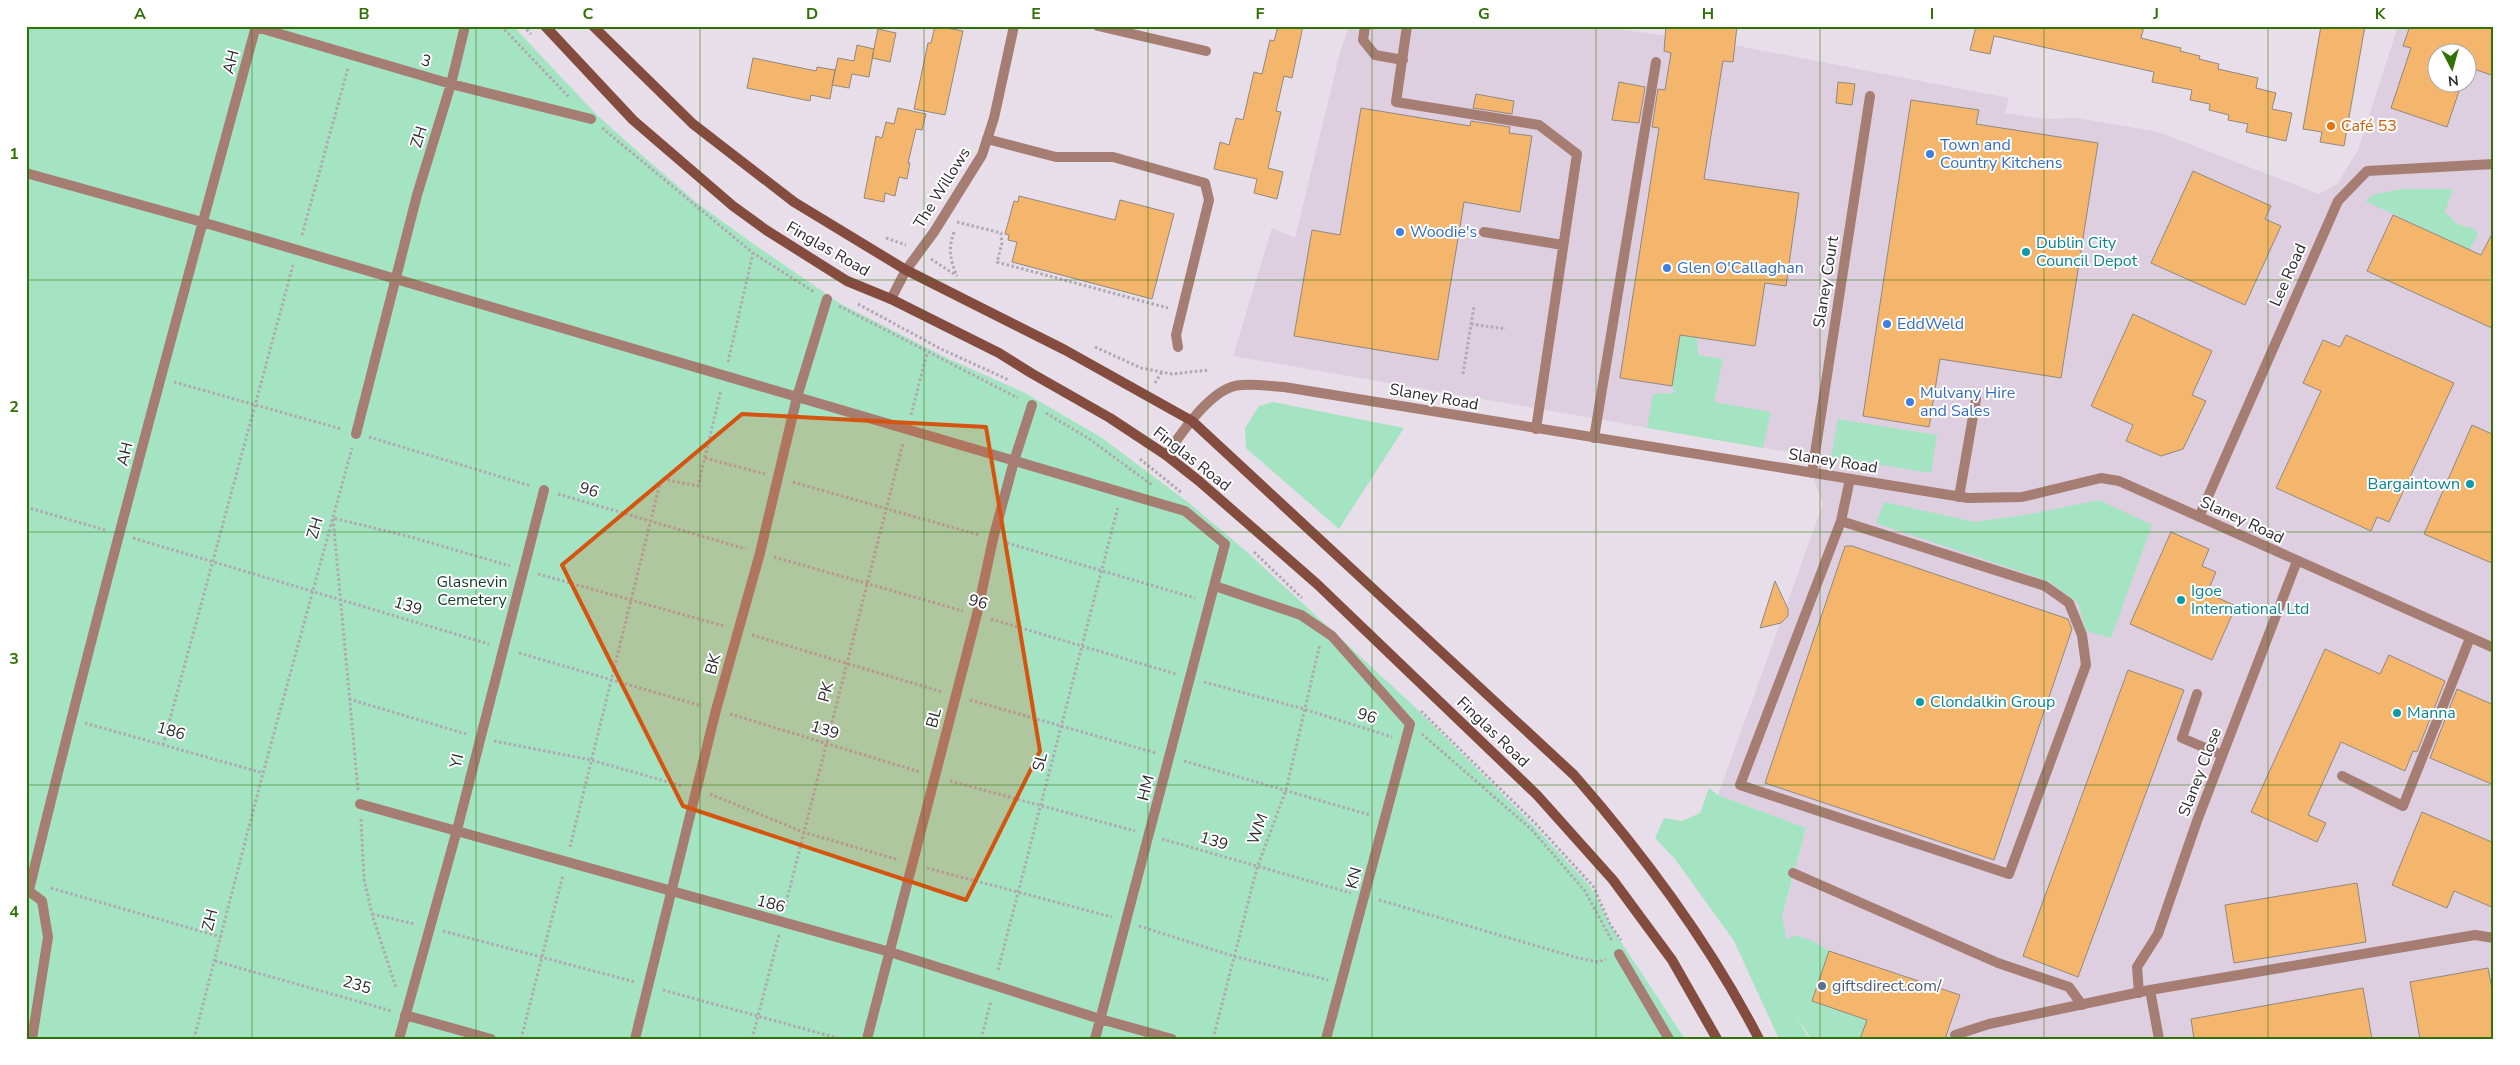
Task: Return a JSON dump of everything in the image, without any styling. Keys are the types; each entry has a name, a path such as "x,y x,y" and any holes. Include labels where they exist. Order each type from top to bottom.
{"main road":[{"name":"Finglas Road","path":"545,26 633,120 733,206 795,249 847,281 891,299 999,352 1031,373 1110,418 1166,455 1317,584 1537,795 1613,880 1672,960 1717,1039"},
{"name":"Finglas Road","path":"596,27 693,124 746,166 821,220 906,270 1065,350 1192,421 1574,775 1625,832 1682,911 1736,994 1759,1039"}],"street":[{"name":"3","path":"255,26 451,84 591,119"},
{"name":"AH","path":"28,890 70,719 121,534 159,377 255,26"},
{"name":"ZH","path":"356,434 417,195 451,84 465,26"},
{"name":"The Willows","path":"891,299 906,270 918,251 934,232 982,154 1014,26"},
{"path":"1098,26 1206,51"},
{"path":"1365,26 1363,40 1375,55 1403,60"},
{"path":"1407,26 1396,102 1540,125 1577,154 1536,429"},
{"path":"1594,438 1656,62"},
{"name":"Slaney Court","path":"1812,473 1870,96"},
{"path":"987,139 1056,157 1113,158 1205,183 1209,200 1176,335 1178,347"},
{"name":"Lee Road","path":"2199,516 2338,200 2367,171 2494,164"},
{"path":"26,173 202,222 1122,492"},
{"path":"1484,232 1563,245"},
{"name":"BK","path":"635,1039 716,710 760,554 797,397 826,299"},
{"name":"Slaney Road","path":"1166,455 1204,406 1223,391 1239,384 1284,387 1959,497 2022,497 2101,478 2119,481 2494,648"},
{"path":"1959,497 1976,399"},
{"name":"BL","path":"867,1039 977,614 993,539 1014,461 1032,405"},
{"path":"1841,521 2044,586 2069,603 2082,635 2086,665 2010,874 1740,785 1841,521 1850,479"},
{"name":"YI","path":"399,1039 457,830 478,738 544,490"},
{"name":"HM","path":"1095,1039 1225,544 1186,511 1122,492"},
{"name":"Slaney Close","path":"2139,992 2137,967 2158,934 2222,756 2297,561"},
{"path":"1215,586 1301,615 1332,636 1410,724"},
{"path":"2342,776 2403,806 2470,638"},
{"path":"2197,694 2182,738 2222,756"},
{"name":"KN","path":"1326,1039 1410,724"},
{"name":"186","path":"360,804 890,952 1100,1019 1172,1039"},
{"path":"1793,873 1998,963 2069,988 2082,1005"},
{"path":"28,890 42,901 48,938 32,1039"},
{"path":"1956,1035 1989,1024 2150,990 2475,935 2494,938"},
{"path":"1619,954 1669,1039"},
{"path":"2150,990 2159,1039"},
{"path":"405,1015 491,1039"}],"path":[{"path":"501,26 591,119 753,253 826,299 927,353 1032,405 1088,438 1157,488"},
{"path":"163,745 351,55"},
{"path":"958,222 949,246 952,264 958,277"},
{"path":"964,224 1001,234 1002,243 997,262 1182,312"},
{"path":"879,236 898,240 964,281"},
{"path":"521,1039 566,862 648,521 662,479 698,486 753,253"},
{"path":"1463,374 1474,306"},
{"path":"1471,324 1506,329"},
{"path":"1092,346 1141,368 1172,374 1209,370"},
{"name":"PK","path":"752,1039 825,744 869,585 886,508 927,353"},
{"path":"1154,383 1162,372"},
{"name":"ZH","path":"194,1039 262,773 356,434"},
{"path":"705,458 886,508 1101,572 1210,602"},
{"name":"96","path":"544,490 760,554 977,614 1083,647 1304,709 1405,741"},
{"name":"SL","path":"980,1039 1122,492"},
{"name":"139","path":"26,507 340,598 934,777 1041,804 1257,868 1578,958 1598,962 1619,954"},
{"path":"340,598 333,518 411,537 522,570 630,598 847,665 1385,819"},
{"name":"WM","path":"1213,1039 1257,868 1286,790 1322,636 1332,636"},
{"path":"349,699 478,738 591,760 696,790 721,798 803,832 911,864 1127,922 1233,956 1341,983"},
{"name":"186","path":"70,719 262,773"},
{"path":"1410,724 1474,777 1531,829 1585,891 1619,954"},
{"path":"28,890 40,884 221,937"},
{"path":"372,914 542,957 841,1039"},
{"name":"235","path":"215,961 405,1015"}],"highlighted area":[{"path":"742,414 986,427 1040,751 966,900 683,806 562,565"}],"shaded area":[{"path":"1349,26 1596,26 1739,46 2009,98 2005,113 2046,119 2077,118 2158,132 2319,194 2337,184 2358,150 2398,26 2494,26 2494,1039 1844,1039 1795,1000 1782,918 1806,828 1718,795 1823,504 1805,455 1233,356 1272,228 1295,238 1340,52"}],"green space":[{"name":"Glasnevin Cemetery","path":"26,26 513,26 595,113 627,142 697,203 755,245 841,304 949,359 1025,393 1102,438 1189,503 1246,551 1416,708 1533,825 1590,886 1610,925 1685,1039 26,1039"},
{"path":"2402,189 2453,189 2445,212 2457,224 2474,229 2478,234 2470,250 2365,201 2376,194"},
{"path":"1690,270 1702,306 1697,338 1698,355 1723,359 1714,402 1771,412 1763,448 1647,428 1653,394 1675,393 1672,386"},
{"path":"1273,402 1404,428 1339,529 1246,448 1245,428 1259,406"},
{"path":"1838,419 1937,435 1931,473 1831,457"},
{"path":"2099,500 2152,525 2111,638 2086,631 2078,603 2048,581 1876,523 1884,502 1975,522 2031,514"},
{"path":"1709,788 1718,795 1806,828 1782,917 1787,940 1795,935 1811,940 1829,951 1814,1002 1867,1020 1861,1037 1864,1039 1811,1039 1795,1014 1809,1039 1779,1039 1734,941 1675,859 1655,838 1664,818 1682,821 1700,813"}],"building":[{"path":"935,26 963,31 945,115 914,109 928,43 931,43"},
{"path":"1278,26 1303,26 1292,78 1284,76 1276,111 1281,112 1268,168 1283,172 1277,199 1254,193 1257,179 1214,169 1220,142 1229,145 1236,118 1243,120 1254,72 1262,74 1270,40 1274,41"},
{"path":"1666,26 1737,26 1733,62 1723,61 1704,179 1799,193 1786,286 1765,283 1755,346 1680,335 1672,386 1620,378 1659,128 1652,127 1658,89 1665,90 1671,53 1664,51"},
{"path":"1976,26 2144,26 2141,38 2181,48 2180,51 2200,56 2199,59 2219,64 2218,69 2258,78 2256,88 2276,93 2272,109 2292,113 2286,141 2246,132 2248,124 2228,120 2229,115 2209,110 2210,104 2190,100 2192,90 2152,82 2154,72 1994,36 1990,54 1970,50"},
{"path":"2321,26 2365,26 2344,146 2320,142 2322,132 2303,129"},
{"path":"2410,26 2494,26 2494,76 2478,70 2478,42 2428,42 2428,92 2459,92 2447,127 2391,108 2411,48 2403,46"},
{"path":"878,29 896,33 890,62 872,58"},
{"path":"857,45 874,49 869,77 852,74 849,88 832,85 838,58 854,61"},
{"path":"753,58 816,71 817,67 835,70 830,99 811,95 810,101 747,88"},
{"path":"1619,82 1645,87 1639,123 1612,120"},
{"path":"1838,82 1855,84 1852,105 1836,103"},
{"path":"1476,94 1514,101 1512,114 1473,108"},
{"path":"1911,100 1979,110 1976,124 2098,143 2061,378 1940,359 1929,427 1863,416"},
{"path":"898,108 926,114 922,130 916,129 908,163 910,163 907,179 899,177 895,196 885,193 884,202 864,198 876,136 882,138 886,122 894,124"},
{"name":"Woodie's","path":"1361,108 1470,126 1471,121 1510,127 1509,133 1532,136 1520,212 1464,202 1438,360 1294,336 1312,230 1340,235"},
{"path":"2193,171 2271,206 2265,219 2281,226 2245,305 2151,263"},
{"path":"1019,196 1115,220 1120,200 1174,214 1152,299 1012,262 1017,242 1008,240 1009,235 1005,234 1014,201 1018,202"},
{"path":"2393,215 2481,255 2494,230 2494,329 2367,271"},
{"path":"2133,314 2212,351 2192,395 2206,401 2183,449 2161,456 2126,441 2133,425 2091,406"},
{"path":"2346,335 2454,383 2389,522 2377,517 2371,531 2276,488 2321,391 2303,383 2323,340 2340,347"},
{"name":"Bargaintown","path":"2472,425 2494,435 2494,564 2424,534"},
{"name":"Igoe International Ltd","path":"2171,532 2209,549 2202,566 2216,572 2207,593 2236,606 2212,660 2130,624"},
{"name":"Clondalkin Group","path":"1845,546 1852,546 2068,619 2072,629 1994,860 1765,783"},
{"path":"1775,581 1788,609 1788,616 1781,623 1760,628"},
{"path":"2325,649 2380,674 2389,655 2445,681 2417,752 2413,751 2405,771 2341,742 2308,815 2326,823 2317,842 2251,812"},
{"path":"2128,670 2184,690 2078,977 2023,956"},
{"path":"2457,689 2494,705 2494,785 2430,758"},
{"path":"2422,812 2494,843 2494,908 2454,891 2447,908 2392,885"},
{"path":"2357,883 2366,942 2234,963 2225,905"},
{"path":"1829,951 1960,995 1945,1039 1860,1039 1867,1020 1812,1001"},
{"path":"2488,968 2494,1000 2494,1039 2420,1039 2410,982"},
{"path":"2363,988 2372,1039 2194,1039 2191,1019"}],"place":[{"name":"Café 53","path":"2331,126"},
{"name":"Town and Country Kitchens","path":"1930,154"},
{"name":"Woodie's","path":"1400,232"},
{"name":"Dublin City Council Depot","path":"2026,252"},
{"name":"Glen O'Callaghan","path":"1667,268"},
{"name":"EddWeld","path":"1887,324"},
{"name":"Mulvany Hire and Sales","path":"1910,402"},
{"name":"Bargaintown","path":"2470,484"},
{"name":"Igoe International Ltd","path":"2181,600"},
{"name":"Clondalkin Group","path":"1920,702"},
{"name":"Manna","path":"2397,713"},
{"name":"giftsdirect.com/","path":"1822,986"}]}
